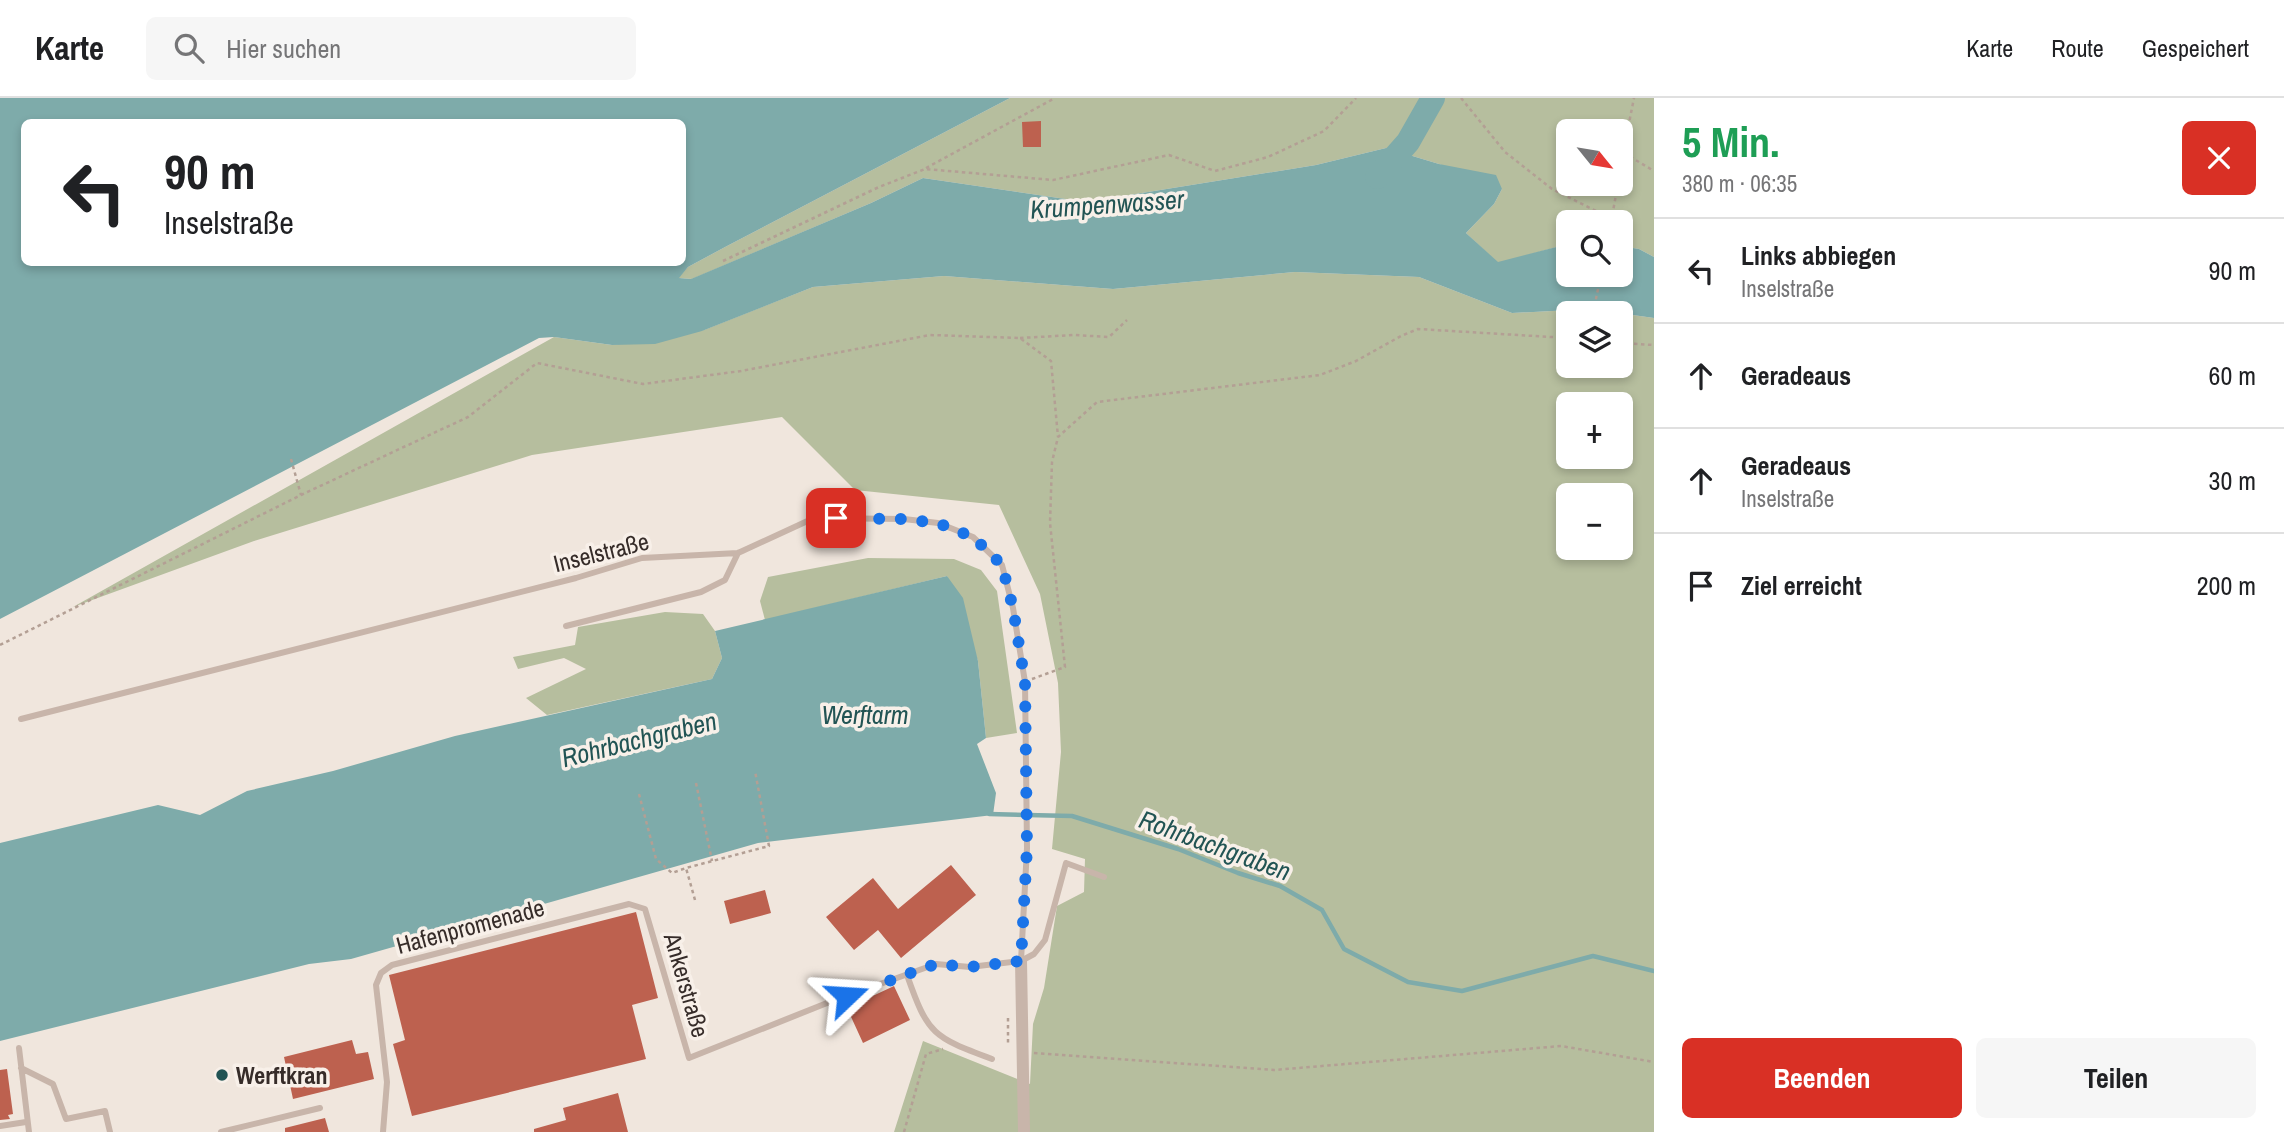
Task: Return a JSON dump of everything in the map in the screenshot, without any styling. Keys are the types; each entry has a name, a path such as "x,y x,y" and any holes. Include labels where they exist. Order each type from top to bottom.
{"street":[{"path":"1021,961 1024,1132"}],"lane":[{"name":"Inselstraße","path":"21,719 576,578 642,558 738,553 814,518 904,519 938,523 973,537 1002,565 1013,608 1025,682 1027,848 1021,961"},
{"path":"566,626 701,593 724,580 738,553"},
{"path":"1021,961 1034,954 1045,940 1066,863 1104,877"},
{"name":"Hafenpromenade","path":"383,1132 387,1082 376,985 381,973 391,965 629,904 645,909"},
{"name":"Ankerstraße","path":"645,909 689,1058 936,964 970,967 1021,961"},
{"path":"907,975 920,1012 932,1031 954,1045 992,1059"},
{"path":"19,1048 29,1132"},
{"path":"21,1068 53,1084 66,1119 105,1111 110,1132"},
{"path":"221,1132 320,1108"},
{"path":"0,1126 26,1122"}],"path":[{"path":"723,261 879,187 925,169 1055,98"},
{"path":"925,169 1053,180 1169,155 1215,171 1268,157 1324,131 1356,98"},
{"path":"1461,98 1505,152 1552,190 1592,210"},
{"path":"1630,119 1634,98"},
{"path":"1633,159 1654,171"},
{"path":"0,645 301,495 468,417 537,363 643,384 741,371 930,335 1109,337 1127,320"},
{"path":"1058,437 1097,402 1320,375 1418,330 1556,337"},
{"path":"1020,338 1051,361 1058,437 1052,462 1050,523 1065,667 1025,682"},
{"path":"1633,344 1654,345"},
{"path":"291,459 301,495"},
{"path":"639,794 656,859 672,873 769,846 755,771"},
{"path":"696,783 712,861"},
{"path":"686,868 695,900"},
{"path":"904,1132 926,1054 954,1045"},
{"path":"1022,1053 1274,1070 1561,1046 1654,1062"}],"green space":[{"path":"1010,98 1654,98 1654,257 1633,248 1633,210 1556,210 1556,247 1498,263 1466,233 1494,204 1502,189 1439,164 1386,148 1316,165 1086,202 923,178 692,279 678,278 688,267"},
{"path":"1295,272 1419,277 1512,313 1556,311 1556,378 1633,378 1633,315 1654,318 1654,1132 894,1132 923,1041 1030,1084 1033,1024 1044,988 1057,906 1084,892 1085,859 1052,849 1061,752 1058,683 1040,594 999,505 855,490 782,417 532,455 254,541 73,607 554,337 612,345 704,330 813,287 944,276 1113,289"},
{"path":"868,558 954,559 981,570 997,591 1017,733 986,738 978,661 947,576 765,620 760,601 768,577"},
{"path":"665,612 703,614 715,631 722,658 712,679 547,715 526,698 586,669 564,658 518,669 513,657 575,645 578,627"}],"water":[{"name":"Krumpenwasser","path":"0,98 1010,98 688,267 679,278 691,279 871,203 923,178 1086,202 1316,165 1386,148 1439,164 1496,175 1502,189 1494,204 1466,233 1498,262 1556,247 1556,287 1633,287 1633,248 1654,257 1654,318 1633,315 1633,301 1556,301 1556,311 1512,313 1419,277 1295,272 1113,289 944,276 813,287 702,331 655,344 612,345 554,337 539,338 0,619"},
{"name":"Werftarm","path":"947,576 963,598 978,661 986,738 977,744 996,793 993,815 758,843 351,959 309,964 0,1041 0,843 158,805 200,815 247,791 333,771 455,736 712,679 722,658 715,631"}],"building":[{"path":"1041,121 1041,147 1023,147 1022,122"},
{"path":"951,865 976,895 901,958 878,930 854,950 826,917 873,878 898,909"},
{"path":"765,890 771,913 730,924 724,901"},
{"path":"636,912 658,998 632,1005 646,1059 412,1116 393,1044 405,1040 389,975"},
{"path":"894,986 910,1020 863,1043 847,1008"},
{"path":"352,1040 356,1054 368,1052 374,1079 293,1099 284,1057"},
{"path":"7,1069 13,1114 8,1115 10,1119 0,1120 0,1070"},
{"path":"618,1093 628,1132 534,1132 534,1129 566,1120 563,1108"},
{"path":"325,1118 329,1132 285,1132 285,1128"}],"waterway":[{"path":"1377,177 1408,142 1433,98"},
{"name":"Rohrbachgraben","path":"989,814 1072,816 1178,849 1238,873 1280,886 1322,910 1344,949 1408,982 1462,991 1593,956 1654,971"}],"place":[{"name":"Werftkran","path":"222,1075"}],"route":[{"path":"836,518 904,519 938,523 973,537 1002,565 1013,608 1025,682 1027,848 1021,961 970,967 936,964 847,996"}]}
